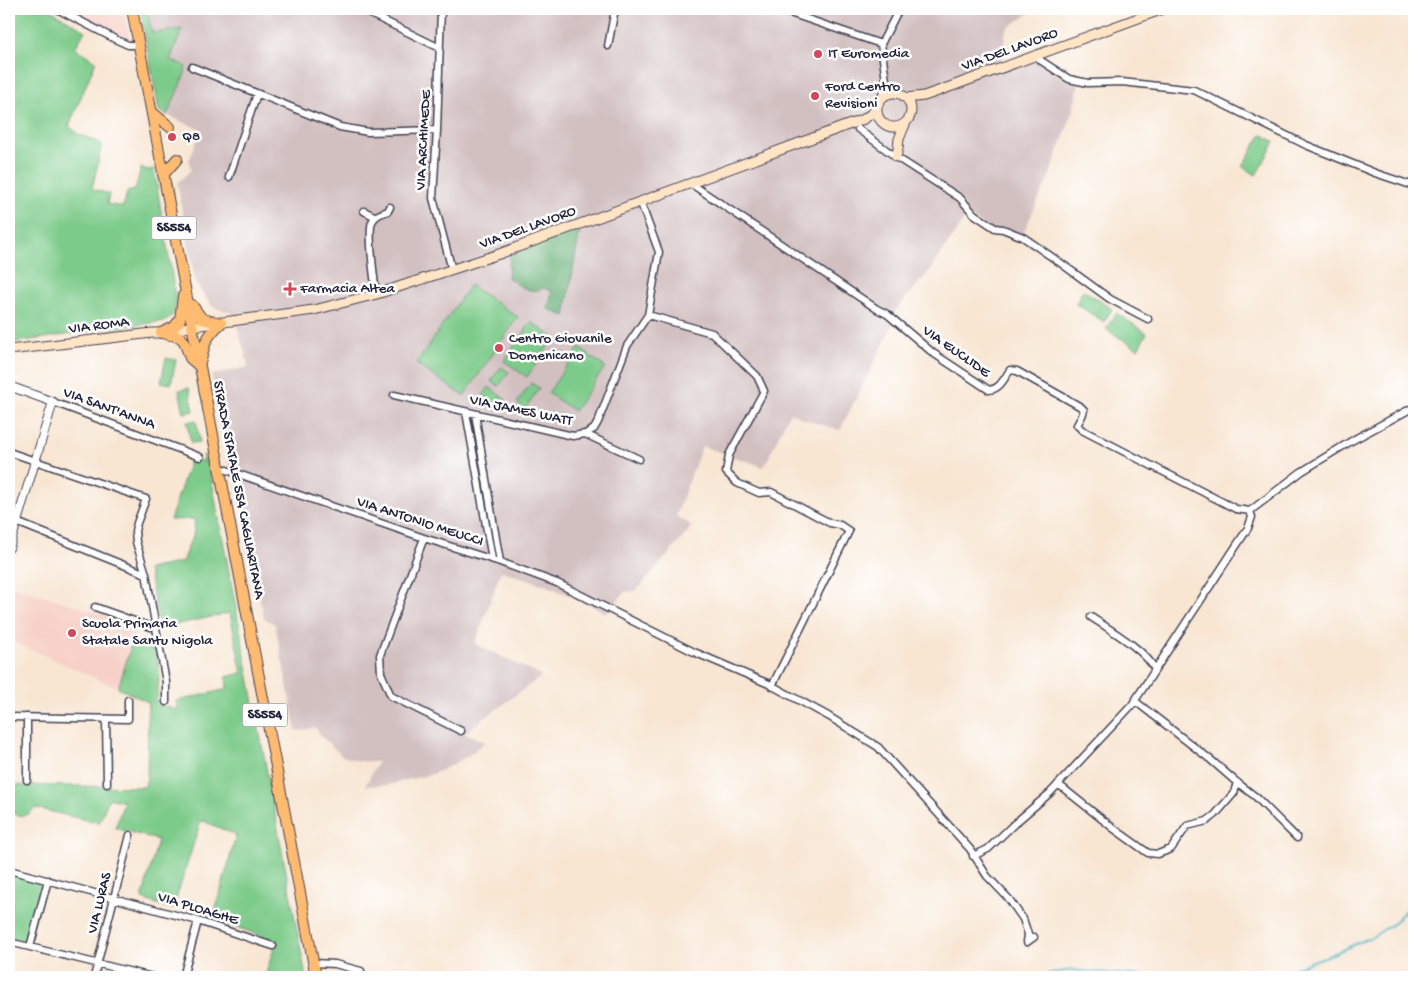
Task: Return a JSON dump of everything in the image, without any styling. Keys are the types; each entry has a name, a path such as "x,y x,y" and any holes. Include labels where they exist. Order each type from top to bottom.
{"main road":[{"name":"STRADA STATALE 554 CAGLIARITANA","path":"132,9 316,977"},
{"name":"VIA DEL LAVORO","path":"924,96 1163,9"},
{"path":"879,120 876,110 878,103 887,94 900,94 910,104 909,117 898,138 896,157"},
{"path":"906,98 924,96"},
{"path":"911,110 924,96"},
{"path":"864,119 876,110"},
{"path":"152,112 170,127"},
{"name":"VIA DEL LAVORO","path":"193,326 314,310 377,294 452,270 864,119"},
{"path":"864,119 879,120 887,126 892,132 896,157"},
{"path":"887,126 900,126 906,122"},
{"path":"164,174 177,159"},
{"path":"184,282 193,308 202,319 221,323"},
{"path":"161,333 174,327 180,320 184,282"},
{"path":"161,333 180,337 184,341 190,358 199,366 208,336 221,323"},
{"name":"VIA ROMA","path":"9,350 161,333 193,326"}],"street":[{"path":"57,9 128,45 139,45"},
{"path":"360,9 440,48"},
{"name":"VIA ARCHIMEDE","path":"441,9 438,130 433,198 452,270"},
{"path":"608,46 615,9"},
{"path":"778,9 881,44"},
{"path":"881,98 886,81 881,44 899,9"},
{"path":"1037,55 1040,60 1053,70 1069,79 1088,83 1122,82 1194,90 1306,145 1375,174 1414,186"},
{"path":"192,68 340,126 368,132 438,130"},
{"path":"886,81 894,93"},
{"path":"229,177 256,94"},
{"path":"858,129 896,157 960,198 974,214 995,228 1023,237 1110,299 1148,319"},
{"name":"VIA EUCLIDE","path":"690,183 887,314 933,353 989,390 995,390 1010,370 1017,371 1081,407 1084,410 1077,425 1082,430 1236,509 1250,511"},
{"path":"585,434 594,429 598,422 627,346 648,315 659,252 640,201"},
{"path":"377,294 371,232 372,222 376,217 388,211 390,207"},
{"path":"364,211 376,217"},
{"path":"648,315 712,333 757,376 764,391 729,455 726,472 737,483 759,494 771,492 830,523 840,525 850,531 772,686"},
{"name":"VIA SANT'ANNA","path":"9,386 200,457"},
{"name":"VIA JAMES WATT","path":"394,395 573,436 585,434 639,459"},
{"path":"9,548 12,521 36,461 53,402"},
{"path":"973,856 988,850 1058,784 1135,701 1248,528 1252,517 1250,511 1301,472 1353,440 1414,407"},
{"path":"466,412 492,559"},
{"path":"475,414 500,562"},
{"path":"9,452 146,499 136,523 136,542 146,574 156,627 166,682 166,702"},
{"name":"VIA ANTONIO MEUCCI","path":"218,467 558,583 694,652 772,686 828,716 878,747 970,849 987,876 1009,900 1023,919 1028,934 1027,942 1034,937"},
{"path":"480,487 487,486"},
{"path":"12,521 146,574"},
{"path":"424,538 380,655 380,673 391,696 461,731"},
{"path":"95,607 151,627 156,627"},
{"path":"1091,617 1136,648 1152,664 1155,670"},
{"path":"9,717 128,719 128,700"},
{"path":"1135,701 1212,760 1263,803 1297,838"},
{"path":"27,717 27,780"},
{"path":"106,719 107,784"},
{"path":"1058,784 1148,853 1158,854 1171,849 1187,826 1207,821 1215,816 1234,793 1237,782"},
{"name":"VIA LURAS","path":"94,977 130,835"},
{"name":"VIA PLOAGHE","path":"9,870 198,921 274,946"},
{"path":"30,947 48,880"},
{"path":"183,977 198,921"},
{"path":"9,942 153,977"},
{"path":"313,963 334,964 361,971"}],"shaded area":[{"path":"59,9 124,9 132,46"},
{"path":"147,9 1035,9 1006,29 1002,61 1007,61 1041,48 1045,60 1080,79 1072,114 1050,174 1020,240 999,235 967,215 932,268 895,311 893,325 840,430 803,419 790,412 764,467 702,446 676,516 691,525 688,532 636,591 625,592 606,613 539,583 501,571 475,644 542,676 464,733 485,742 469,755 432,774 387,785 365,786 378,762 359,761 342,756 321,736 315,727 301,731 296,730 275,624 264,618 236,478 229,463 212,375 249,367 233,313 213,307 196,284 177,183 191,170 189,161 201,130 167,115 185,74 186,66 170,60 181,29 152,33"},
{"name":"Scuola Primaria Statale Santu Nigola","path":"9,585 138,626 118,688 9,640"}],"green space":[{"path":"9,9 49,9 85,31 75,48 96,61 69,126 78,134 102,144 92,189 109,194 107,204 123,207 127,192 135,190 141,168 154,169 176,300 174,312 165,321 9,343"},
{"path":"140,9 147,9 152,33 182,29 170,60 186,66 185,74 167,115 159,111"},
{"path":"1262,134 1275,142 1256,175 1242,166"},
{"path":"580,230 565,316 548,309 552,292 544,288 534,291 530,290 521,287 508,278 510,255"},
{"path":"470,285 518,317 464,396 416,364"},
{"path":"1083,290 1112,309 1104,322 1076,304"},
{"path":"1116,313 1147,333 1138,349 1106,329"},
{"path":"531,322 554,338 527,377 504,361"},
{"path":"579,348 605,367 574,411 548,393"},
{"path":"166,358 176,360 171,384 161,382"},
{"path":"501,367 509,372 499,386 491,381"},
{"path":"531,383 539,388 525,409 517,403"},
{"path":"489,387 506,400 501,407 483,395"},
{"path":"189,388 194,411 184,413 179,390"},
{"path":"196,420 200,442 191,443 187,422"},
{"path":"203,455 207,456 306,977 265,977 276,941 213,919 236,835 201,820 173,909 142,899 158,840 115,828 124,802 109,798 99,823 35,808 24,815 9,813 9,785 145,787 147,776 148,702 118,688 132,643 155,651 160,672 156,704 178,710 177,701 227,689 226,677 242,673 230,613 160,628 148,569 182,562 193,538 195,519 170,520 191,458 204,462"},
{"path":"9,874 44,883 29,943 9,938"}],"waterway":[{"path":"1260,977 1295,968 1374,936 1394,923 1414,900"},
{"path":"1031,977 1071,970 1160,977"}],"place":[{"name":"IT Euromedia","path":"818,54"},
{"name":"Ford Centro Revisioni","path":"815,96"},
{"name":"Q8","path":"172,137"},
{"name":"Farmacia Altea","path":"290,289"},
{"name":"Centro Giovanile Domenicano","path":"499,348"},
{"name":"Scuola Primaria Statale Santu Nigola","path":"72,633"}]}
